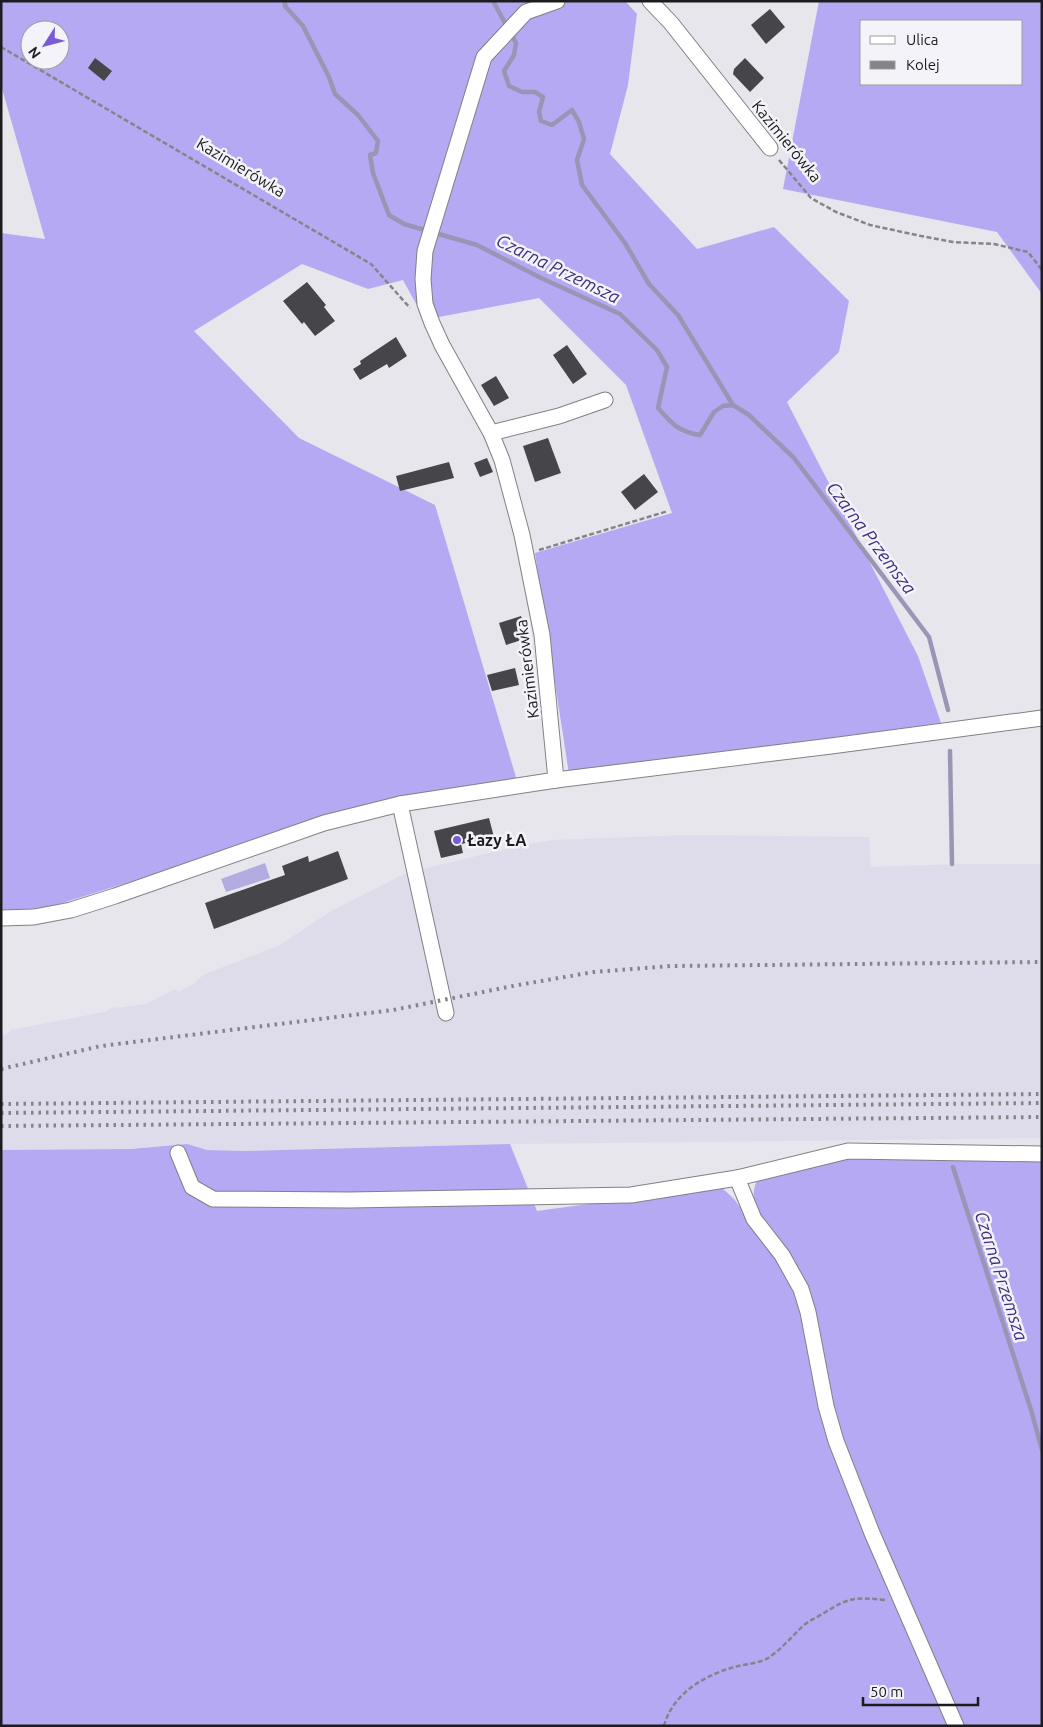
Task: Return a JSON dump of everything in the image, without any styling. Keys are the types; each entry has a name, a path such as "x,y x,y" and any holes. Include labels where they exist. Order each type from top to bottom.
{"street":[{"name":"Kazimierówka","path":"556,780 542,635 526,554 502,460 491,433 432,323 425,304 423,279 425,251 484,58 524,12 557,1"},
{"name":"Kazimierówka","path":"650,1 671,23 770,148"},
{"path":"491,433 559,416 605,400"},
{"path":"1,918 34,917 71,910 324,823 400,804 556,780 1042,718"},
{"path":"400,804 446,1013"},
{"path":"178,1153 192,1188 213,1199 349,1200 630,1195 737,1178 848,1151 1042,1154"},
{"path":"737,1178 754,1219 782,1255 801,1289 808,1312 826,1406 836,1441 872,1533 956,1726"}],"path":[{"name":"Kazimierówka","path":"1,46 371,264 410,308"},
{"name":"Kazimierówka","path":"770,148 811,198 836,212 870,225 921,236 953,242 994,244 1028,252 1042,270"},
{"path":"526,554 668,511"},
{"path":"664,1726 681,1696 695,1684 716,1673 766,1660 789,1641 804,1625 842,1601 857,1598 902,1601"}],"shaded area":[{"path":"1,1 625,1 637,14 628,85 610,154 697,249 774,227 849,301 839,352 787,402 918,656 941,723 569,774 535,553 672,513 626,385 539,298 439,317 419,309 403,280 368,289 302,264 194,331 299,438 435,505 518,784 403,796 37,911 1,911 1,233 45,239 1,85"},
{"path":"819,1 1042,1 1042,294 997,232 783,189"},
{"path":"688,835 869,837 871,867 1042,864 1042,1138 510,1144 244,1151 207,1150 187,1144 131,1149 1,1150 1,1035 7,1034 11,1030 104,1012 114,1007 146,1004 175,989 179,992 195,983 203,975 280,945 331,911 406,873 514,847 552,840"},
{"path":"265,863 270,878 226,892 221,879"},
{"path":"848,1143 1042,1149 1042,1726 963,1726 875,1528 837,1427 811,1302 757,1211 754,1194 758,1178"},
{"path":"187,1144 207,1150 244,1151 510,1144 537,1211 720,1186 734,1199 782,1264 798,1300 851,1497 947,1726 1,1726 1,1150 131,1149"}],"building":[{"path":"770,9 785,27 766,44 751,25"},
{"path":"95,58 112,71 104,81 88,68"},
{"path":"745,58 764,78 750,92 733,74 734,69"},
{"path":"307,282 326,305 324,307 335,321 315,336 283,301"},
{"path":"396,337 407,356 389,368 387,364 360,380 353,369 361,364 360,361"},
{"path":"567,345 587,374 573,384 553,355"},
{"path":"496,376 509,398 494,406 481,385"},
{"path":"548,438 561,473 535,482 523,446"},
{"path":"487,458 493,472 480,477 474,463"},
{"path":"449,462 454,478 400,491 396,476"},
{"path":"644,474 658,492 635,510 621,492"},
{"path":"521,616 528,638 506,645 499,623"},
{"path":"515,668 519,685 492,691 487,675"},
{"name":"Łazy ŁA","path":"489,818 494,837 461,844 463,853 441,858 434,831"},
{"path":"338,851 348,879 214,929 205,903 285,875 282,866 308,856 309,862"}],"waterway":[{"name":"Czarna Przemsza","path":"285,1 285,6 303,26 329,77 335,94 358,115 378,141 376,153 370,155 373,173 389,215 404,224 477,245 541,278 620,314 657,350 667,367 658,408 672,423 681,429 700,435 714,412 723,406 733,405 749,415 794,458 929,637 948,710"},
{"path":"493,1 516,43 514,55 504,71 509,86 522,92 535,92 543,97 539,112 541,121 552,125 572,110 579,122 584,139 577,160 582,185 625,243 649,284 678,315 733,405"},
{"name":"Czarna Przemsza","path":"950,751 952,864"},
{"name":"Czarna Przemsza","path":"953,1167 1031,1410 1042,1450"}],"railway":[{"path":"1,1069 101,1046 393,1010 594,972 671,966 1042,962"},
{"path":"1,1104 1042,1094"},
{"path":"1,1113 1042,1103"},
{"path":"1,1126 1042,1117"}],"place":[{"name":"Łazy ŁA","path":"457,840"}]}
